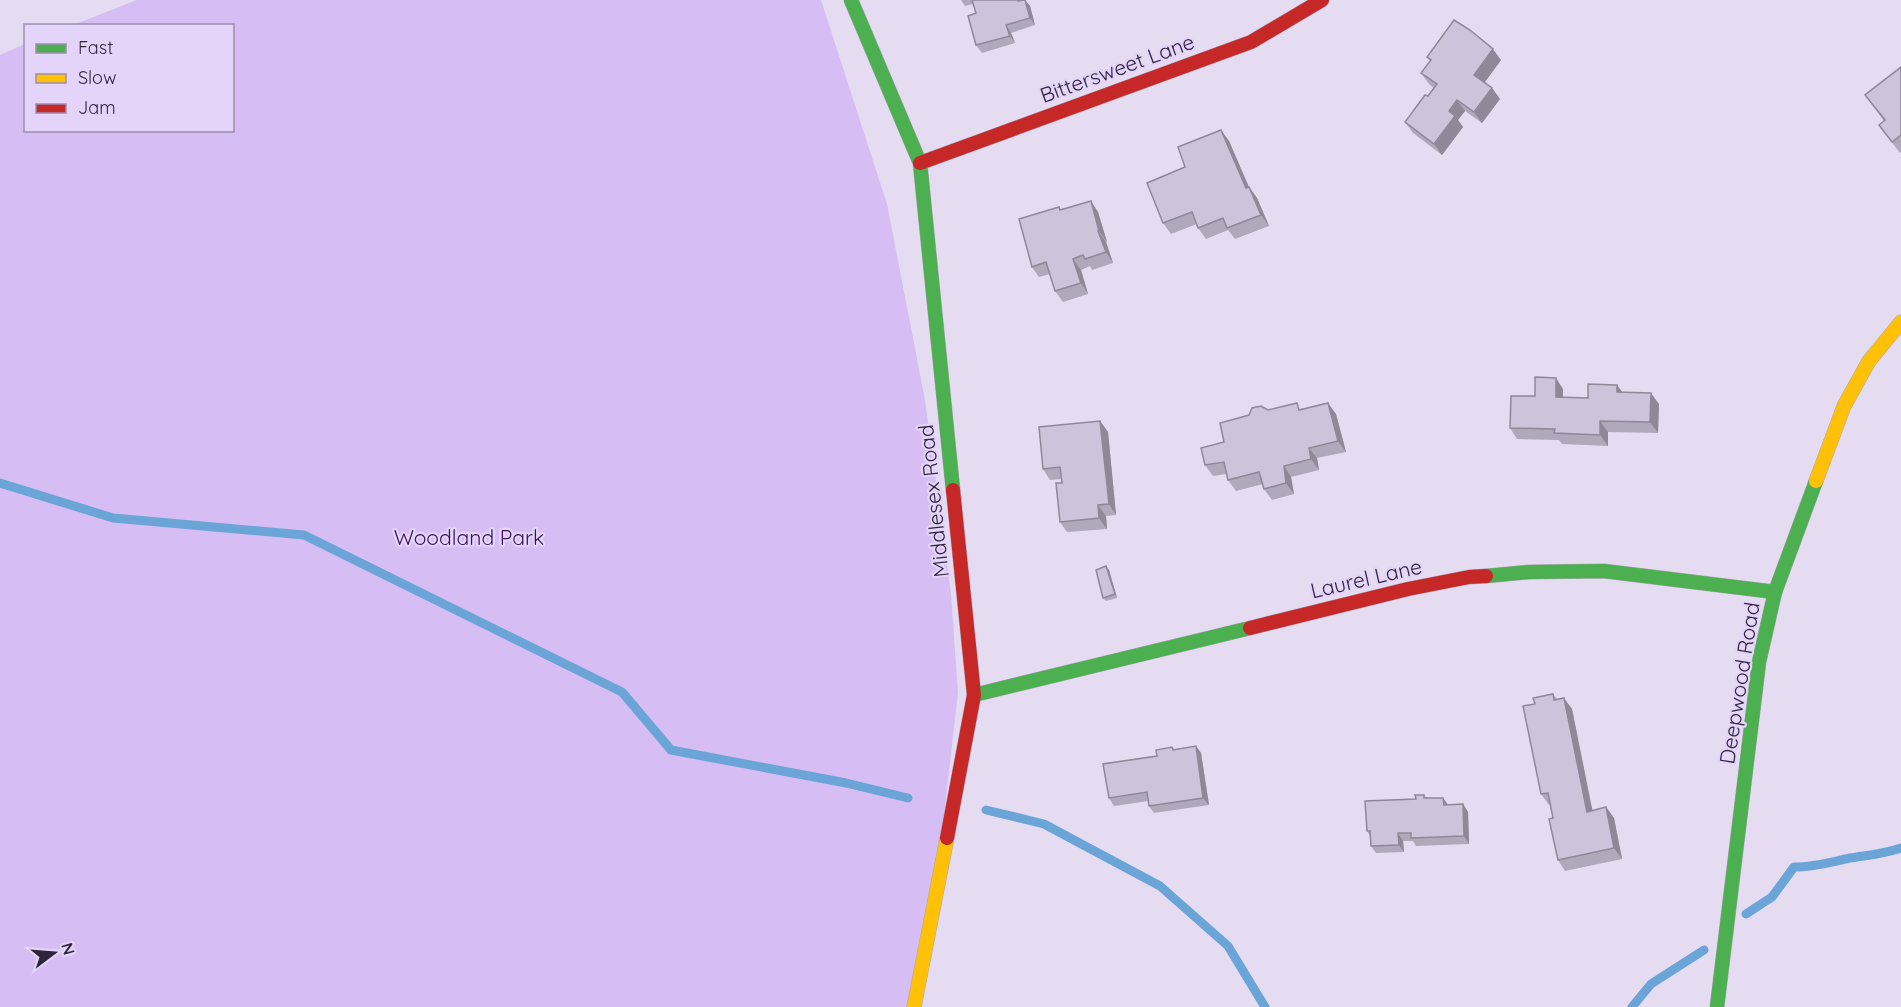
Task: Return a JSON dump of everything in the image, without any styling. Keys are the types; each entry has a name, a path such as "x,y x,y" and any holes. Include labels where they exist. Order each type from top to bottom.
{"street":[{"name":"Middlesex Road","path":"851,0 920,163 974,695 914,1007"},
{"name":"Bittersweet Lane","path":"920,163 1251,42 1322,0"},
{"name":"Deepwood Road","path":"1717,1007 1759,662 1774,592 1844,406 1869,361 1901,322"},
{"name":"Laurel Lane","path":"974,695 1396,592 1469,577 1529,572 1604,572 1774,592"}],"green space":[{"name":"Woodland Park","path":"137,0 821,0 887,204 925,400 951,594 958,693 922,1007 0,1007 0,55 24,44 24,132 234,132 234,24 76,24"}],"building":[{"path":"972,0 1025,0 1030,18 1006,25 1010,36 976,45 968,16 976,13"},
{"path":"1454,20 1493,49 1474,75 1492,88 1474,112 1457,100 1449,111 1455,116 1434,144 1405,122 1425,95 1428,96 1437,84 1421,73 1431,60 1427,57"},
{"path":"1901,67 1901,135 1892,142 1879,125 1885,120 1865,95"},
{"path":"1221,130 1246,188 1249,187 1261,215 1227,228 1223,218 1198,228 1192,212 1163,223 1147,183 1185,167 1178,147"},
{"path":"1091,201 1106,252 1085,259 1083,255 1073,259 1081,283 1055,291 1046,262 1032,267 1019,219 1059,207 1060,210"},
{"path":"1535,377 1556,378 1556,397 1588,398 1588,384 1617,385 1617,392 1651,393 1650,422 1600,421 1600,435 1554,433 1555,429 1510,428 1511,396 1535,396"},
{"path":"1297,403 1299,410 1328,403 1338,441 1309,448 1311,459 1284,466 1286,483 1264,489 1259,472 1228,480 1224,462 1205,465 1201,448 1224,442 1220,423 1249,415 1252,408 1261,406 1268,410"},
{"path":"1100,421 1109,504 1098,505 1099,518 1060,522 1056,483 1062,483 1060,467 1043,469 1039,427"},
{"path":"1106,566 1115,594 1103,598 1096,570"},
{"path":"1553,694 1554,700 1564,698 1587,812 1606,807 1614,848 1558,860 1549,819 1553,818 1548,793 1541,794 1523,706 1535,704 1533,698"},
{"path":"1196,746 1203,798 1149,806 1147,792 1109,798 1103,764 1157,756 1156,750"},
{"path":"1415,795 1424,795 1424,798 1443,798 1444,805 1463,804 1464,836 1411,838 1411,833 1398,833 1399,845 1371,846 1370,831 1367,831 1365,801 1416,799"}],"waterway":[{"path":"0,483 113,518 304,535 622,692 671,750 846,783 908,798"},
{"path":"986,810 1044,824 1160,886 1228,946 1265,1007"},
{"path":"1746,914 1772,897 1794,867 1822,864 1901,848"},
{"path":"1632,1007 1651,984 1704,950"}],"traffic: fast":[{"path":"851,0 920,163 953,490"},
{"path":"1717,1007 1759,662 1775,592 1816,481"},
{"path":"1486,576 1529,572 1604,571 1775,592"},
{"path":"974,695 1250,628"}],"traffic: slow":[{"path":"1816,481 1844,406 1869,361 1901,322"},
{"path":"914,1007 947,838"}],"traffic: jam":[{"path":"920,163 1251,42 1322,0"},
{"path":"947,838 974,695 953,490"},
{"path":"1250,628 1408,589 1469,577 1486,576"}]}
